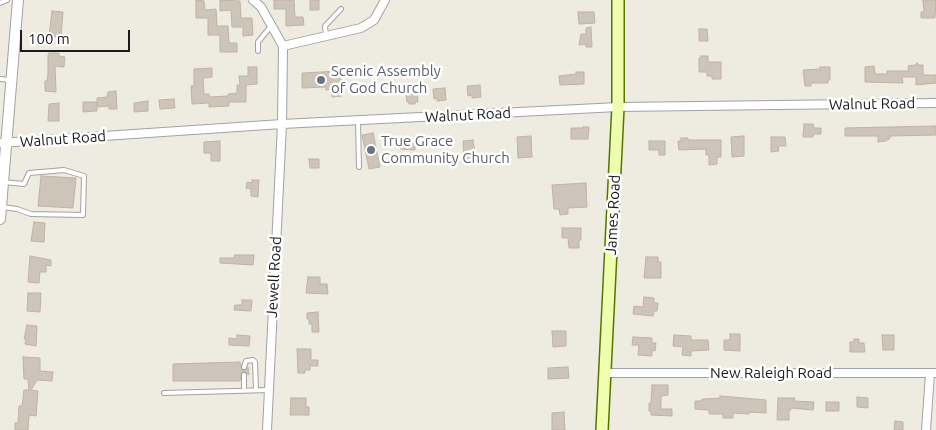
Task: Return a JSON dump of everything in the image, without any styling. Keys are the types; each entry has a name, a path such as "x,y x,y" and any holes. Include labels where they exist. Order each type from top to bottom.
{"main road":[{"name":"James Road","path":"602,430 618,107 618,0"}],"street":[{"path":"0,219 3,182 3,143 18,0"},
{"path":"253,0 261,8 283,46 360,28 374,20 385,0"},
{"name":"Jewell Road","path":"267,430 282,124 283,46"},
{"name":"Walnut Road","path":"3,143 282,124 618,107 936,103"},
{"name":"New Raleigh Road","path":"605,373 933,373"},
{"path":"926,430 933,373"}],"lane":[{"path":"0,3 6,0"},
{"path":"326,36 325,26 341,9"},
{"path":"258,51 258,42 271,26"},
{"path":"0,79 11,80"},
{"path":"358,120 359,167"},
{"path":"1,206 31,214 83,215 84,176 64,170 29,173 24,184 3,182"},
{"path":"244,367 246,361 253,360 255,362 256,390"},
{"path":"244,375 244,390"},
{"path":"164,393 269,390"}],"building":[{"path":"196,0 204,1 205,10 216,9 217,26 228,26 229,43 237,43 237,52 220,52 220,35 208,35 208,18 196,18"},
{"path":"220,0 240,1 241,18 252,18 253,35 243,36 243,27 232,27 231,10 220,11"},
{"path":"274,0 294,0 295,17 303,17 304,25 286,26 286,9 274,9"},
{"path":"310,0 319,0 319,10 310,10"},
{"path":"923,0 936,0 935,18 921,18 921,12 924,12"},
{"path":"52,11 63,12 61,37 49,36"},
{"path":"578,12 594,12 595,23 579,24"},
{"path":"591,27 592,47 586,47 586,44 579,45 581,34 586,34 586,28"},
{"path":"699,29 707,29 708,41 699,41"},
{"path":"49,53 59,53 59,56 65,57 64,67 55,66 56,92 45,91"},
{"path":"701,56 708,56 708,62 721,62 721,79 712,79 712,76 707,76 707,72 699,72 699,58"},
{"path":"917,63 923,65 923,75 936,75 936,83 916,85 916,77 902,77 903,83 865,82 865,67 874,66 875,74 887,74 887,71 909,71 908,66"},
{"path":"248,67 257,67 257,84 246,85 246,102 229,102 229,106 209,107 209,103 192,104 191,86 194,86 194,69 212,68 212,77 203,78 204,94 209,94 209,97 228,96 228,94 237,93 237,85 240,85 239,76 248,76"},
{"path":"820,67 830,67 830,80 828,80 828,83 811,83 811,86 805,86 803,70 820,69"},
{"name":"Scenic Assembly of God Church","path":"341,71 342,96 332,97 332,89 326,90 326,87 302,88 302,73"},
{"path":"576,72 584,72 584,84 560,85 559,76 576,74"},
{"path":"480,85 481,97 472,98 472,95 468,96 467,86"},
{"path":"445,88 446,100 437,101 437,98 434,99 433,89"},
{"path":"116,91 117,109 109,109 109,106 97,107 97,111 83,112 83,102 97,102 97,98 107,97 108,92"},
{"path":"417,92 418,102 409,104 406,93"},
{"path":"174,99 175,108 160,109 159,100"},
{"path":"148,101 148,111 134,112 134,103"},
{"path":"59,103 59,121 48,121 49,104"},
{"path":"804,124 813,124 814,128 821,128 821,134 814,134 813,137 803,137"},
{"path":"936,126 936,135 890,136 886,141 878,142 878,136 845,136 845,128"},
{"path":"589,127 588,139 571,139 571,128"},
{"name":"True Grace Community Church","path":"373,133 380,167 369,169 362,135"},
{"path":"531,136 532,157 518,158 517,137"},
{"path":"744,136 744,156 732,157 731,137"},
{"path":"771,137 785,137 786,146 778,146 779,151 771,152"},
{"path":"681,138 688,138 688,140 721,140 721,157 717,157 717,164 709,165 709,155 706,155 706,149 679,150 678,141 681,141"},
{"path":"400,140 415,141 415,150 400,149"},
{"path":"473,140 475,154 472,154 472,158 464,158 463,141"},
{"path":"220,141 220,161 211,161 211,153 204,153 204,142"},
{"path":"649,141 665,141 665,155 659,155 659,150 649,150"},
{"path":"309,159 319,159 319,168 310,168"},
{"path":"41,176 76,178 73,208 38,206"},
{"path":"252,180 259,180 258,197 251,196 251,189 246,188 247,182 252,183"},
{"path":"586,183 587,207 568,208 568,214 560,215 559,209 554,209 552,185"},
{"path":"34,222 45,223 44,242 31,241"},
{"path":"562,228 581,228 579,248 569,248 568,238 562,238"},
{"path":"235,255 254,255 253,265 220,263 220,258 234,258"},
{"path":"30,256 51,260 51,266 46,265 46,272 40,272 39,283 28,282"},
{"path":"646,257 658,257 658,262 661,262 661,278 644,278"},
{"path":"308,277 320,277 320,284 327,284 328,294 306,293"},
{"path":"28,293 41,293 40,312 27,311"},
{"path":"644,297 654,298 654,303 658,303 657,311 654,311 653,316 633,314 634,306 643,307"},
{"path":"242,300 252,300 251,311 234,310 235,305 242,305"},
{"path":"318,312 319,332 312,332 312,324 309,324 307,313"},
{"path":"27,325 37,326 36,346 25,344 26,339 24,339"},
{"path":"552,331 566,331 566,346 553,347"},
{"path":"730,334 740,334 740,351 724,350 724,340 730,340"},
{"path":"237,335 250,336 249,346 229,345 229,338 237,339"},
{"path":"674,335 691,336 691,340 708,340 709,350 691,351 691,356 682,355 683,347 673,346"},
{"path":"882,335 894,335 894,350 883,350"},
{"path":"633,337 652,338 652,343 656,343 655,351 652,350 652,356 638,355 639,345 632,345"},
{"path":"854,339 859,339 859,343 864,343 865,352 850,352 850,342 854,342"},
{"path":"297,349 311,349 311,360 318,360 318,366 310,366 310,370 305,370 305,373 298,373"},
{"path":"23,357 40,358 40,371 53,372 52,381 37,380 31,390 38,391 36,416 29,415 28,430 15,430 15,423 18,423 19,406 22,406 24,390 29,390 28,379 24,379"},
{"path":"240,362 242,370 246,370 248,367 249,375 242,372 240,381 173,381 173,364"},
{"path":"568,367 569,378 548,379 548,368"},
{"path":"652,385 668,385 668,395 661,396 661,409 672,409 672,416 651,415 649,403 651,403"},
{"path":"720,396 766,400 766,413 733,413 733,418 723,418 723,414 709,414 709,410 695,409 695,401 720,398"},
{"path":"857,397 868,398 868,408 857,407"},
{"path":"291,398 306,398 306,407 309,407 309,415 290,415"},
{"path":"778,398 795,398 794,401 814,402 813,410 791,408 789,410 789,420 777,420"},
{"path":"826,402 839,402 839,411 826,411"},
{"path":"564,412 565,430 552,430 552,413"},
{"path":"895,421 903,422 903,430 894,430"}],"place":[{"name":"Scenic Assembly of God Church","path":"321,80"},
{"name":"True Grace Community Church","path":"371,150"}]}
